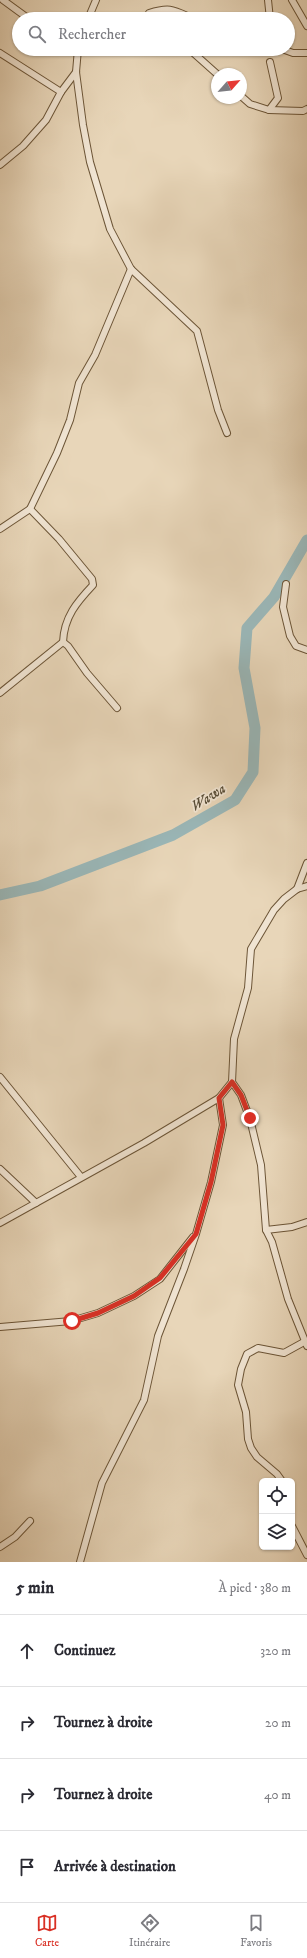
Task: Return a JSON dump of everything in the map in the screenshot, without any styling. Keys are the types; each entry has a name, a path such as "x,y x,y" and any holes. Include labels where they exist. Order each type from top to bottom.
{"street":[{"path":"3,0 20,12"},
{"path":"91,12 96,0"},
{"path":"268,0 269,12"},
{"path":"292,0 307,26"},
{"path":"152,12 164,8 178,12"},
{"path":"0,53 61,92"},
{"path":"295,53 307,53"},
{"path":"77,56 76,72 90,162 110,230 131,269 197,331 218,410 226,433"},
{"path":"197,56 211,69"},
{"path":"269,110 278,98 270,62"},
{"path":"0,165 23,146 46,120 61,92 76,72"},
{"path":"247,101 250,104 269,110 303,111 307,109"},
{"path":"0,529 30,509 57,453 70,420 79,383 95,355 131,269"},
{"path":"0,693 63,642 67,619 75,604 93,585 92,579 59,539 30,509"},
{"path":"286,584 283,607 290,636 296,646 307,650"},
{"path":"63,642 68,646 87,673 117,708"},
{"path":"298,889 307,864"},
{"path":"0,1223 144,1143 219,1098 232,1082 234,1039 248,988 251,950 274,910 284,899 298,889 307,886"},
{"path":"0,1077 81,1177"},
{"path":"232,1082 241,1095 250,1118 261,1165 266,1230 272,1242 288,1299 306,1344 284,1353 258,1348 247,1354 241,1369 238,1385 246,1412 251,1448 257,1457 279,1478"},
{"path":"80,1562 102,1483 144,1400 158,1336 196,1234 211,1182 223,1125 219,1098"},
{"path":"0,1169 36,1203"},
{"path":"266,1230 292,1227 307,1222"},
{"path":"0,1327 72,1321 98,1313 134,1296 160,1278 196,1234"},
{"path":"0,1547 15,1536 30,1521"},
{"path":"295,1532 307,1555"}],"waterway":[{"name":"Wawa","path":"0,895 40,886 173,835 235,800 253,772 255,728 244,668 247,628 274,597 307,540"}],"route":[{"path":"72,1321 98,1313 134,1296 160,1278 196,1234 211,1182 223,1125 219,1098 232,1082 241,1095 250,1118"}]}
